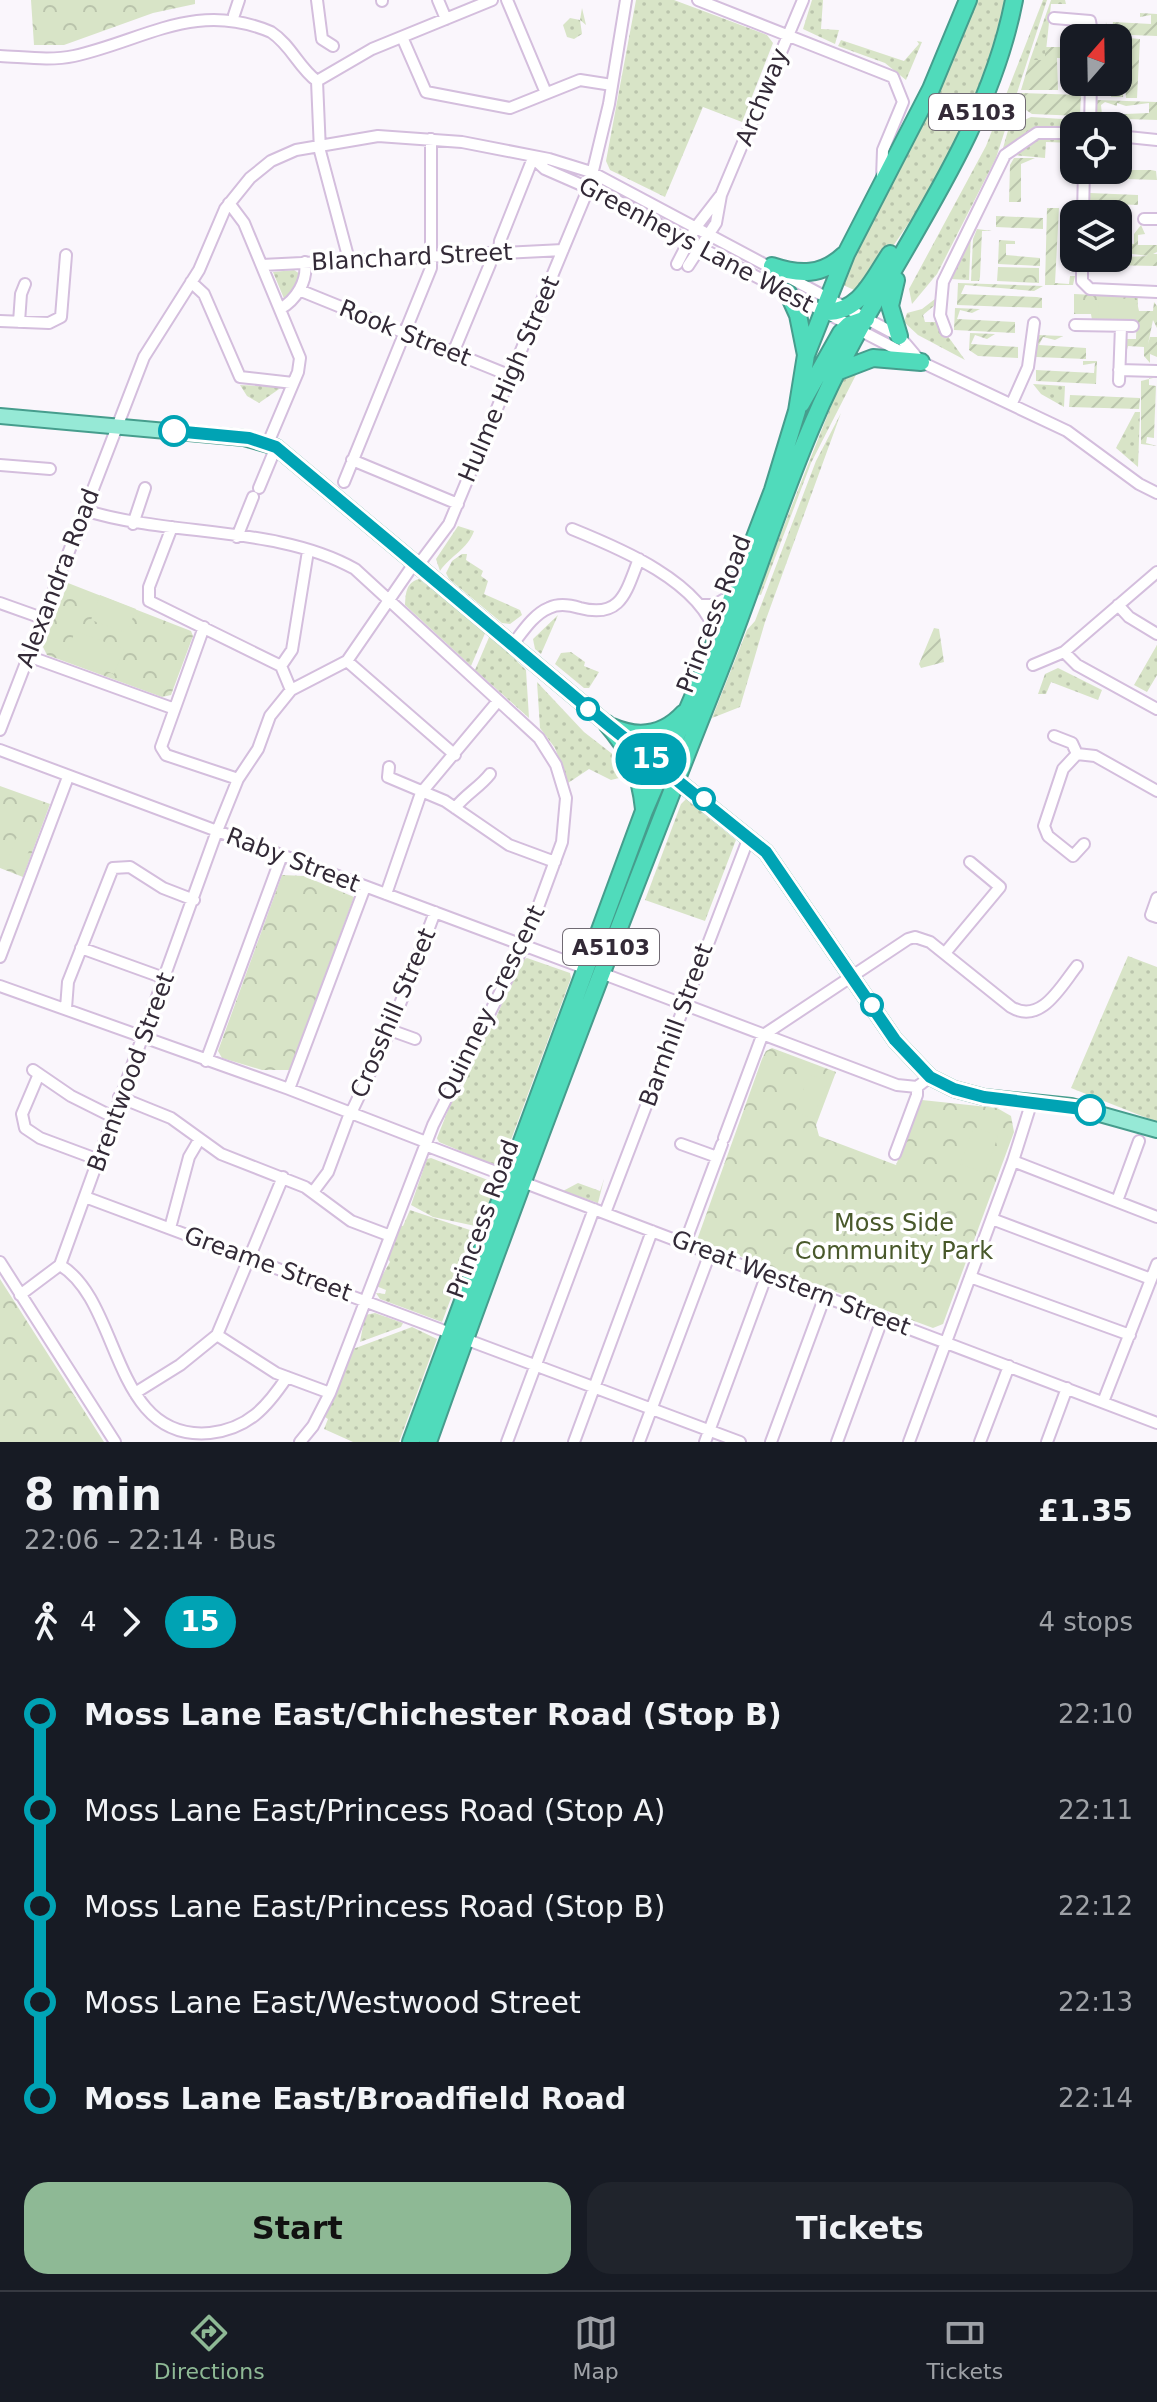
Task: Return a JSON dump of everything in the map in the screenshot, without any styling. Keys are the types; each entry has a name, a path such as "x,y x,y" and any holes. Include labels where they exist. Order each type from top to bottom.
{"highway":[{"name":"Princess Road","path":"594,971 644,811 669,772 687,710 773,490 797,411 806,355 846,254 931,89 968,0"},
{"name":"Princess Road","path":"411,1442 458,1336 669,772 812,424 839,371 856,321 949,173 1004,43 1014,0"},
{"path":"797,411 834,344 856,321 863,295 898,242 922,217"},
{"path":"899,336 890,296 910,236"},
{"path":"772,266 797,274 811,273 833,265 846,254"},
{"path":"788,293 798,315 806,355"},
{"path":"826,306 856,321"},
{"path":"839,371 873,358 921,362"},
{"path":"607,724 630,734 651,733 670,725 687,710"},
{"path":"607,724 633,757 639,771 644,811"},
{"name":"Princess Road","path":"428,1442 458,1336"}],"main road":[{"path":"0,416 117,426 272,445 607,724 749,837 776,864 901,1048 930,1077 954,1089 984,1097 1032,1101 1096,1112 1157,1130"}],"street":[{"path":"234,15 239,0"},
{"path":"317,0 323,42 333,46"},
{"path":"438,0 446,19"},
{"path":"317,81 364,53 492,0"},
{"path":"507,0 546,93"},
{"name":"Hulme High Street","path":"347,661 390,598 443,535 458,504 589,187 612,85 626,0"},
{"path":"698,0 884,70 896,80 903,102 883,150 882,182"},
{"name":"Archway","path":"713,214 803,0"},
{"path":"0,56 71,56 178,15 234,15 273,33 317,81 320,144 349,260"},
{"path":"1054,18 1090,21 1091,24"},
{"path":"402,37 426,92 510,108 580,80 612,85"},
{"path":"946,331 934,316 943,282 1005,155 1037,133 1060,133"},
{"name":"Greenheys Lane West","path":"191,282 229,203 250,178 271,161 320,144 378,136 431,139 549,159 591,172 772,266 826,306"},
{"path":"1132,137 1157,140"},
{"path":"344,482 431,268 431,139"},
{"path":"453,353 533,158"},
{"name":"Greenheys Lane West","path":"533,158 545,169 589,187 788,293 826,306"},
{"path":"229,203 244,223 300,358 256,492 237,537"},
{"path":"713,214 708,233 682,265 688,241 696,227 713,214"},
{"path":"1144,219 1157,219"},
{"name":"Blanchard Street","path":"262,265 563,250"},
{"path":"0,321 49,323 61,317 66,255"},
{"path":"280,309 293,302 306,270 305,262"},
{"path":"1082,272 1082,281 1094,290 1157,292"},
{"path":"191,282 204,294 240,377 293,383"},
{"name":"Alexandra Road","path":"0,730 151,342 191,282"},
{"path":"19,322 25,284"},
{"name":"Rook Street","path":"299,290 511,376"},
{"path":"856,321 899,336 921,362"},
{"path":"856,321 921,362 1067,431 1139,484 1157,493"},
{"path":"1012,403 1028,367 1034,323"},
{"path":"1075,325 1127,326 1119,375 1157,371"},
{"path":"352,460 458,504"},
{"path":"0,465 50,469"},
{"path":"133,524 145,488"},
{"name":"Quinney Crescent","path":"84,510 133,524 237,537 308,551 355,569 539,738 556,765 566,798 562,842 524,945 426,1143 388,1235 330,1393 313,1426 300,1442"},
{"path":"172,527 147,596 158,608 204,627 281,666 291,690 347,661 455,755"},
{"path":"572,529 639,559 702,605 716,636"},
{"path":"281,666 292,650 308,551"},
{"path":"513,644 533,620 550,607 568,605 597,612 616,605 639,559"},
{"path":"1033,665 1064,652 1157,572"},
{"path":"702,605 725,602 734,592"},
{"path":"0,603 42,618"},
{"path":"1118,605 1129,617 1157,634"},
{"path":"204,627 172,708 161,743 163,752 238,779"},
{"path":"1064,652 1077,665 1157,709"},
{"path":"28,656 172,708"},
{"name":"Brentwood Street","path":"60,1265 217,831 238,779 258,749 270,716 291,690"},
{"path":"386,894 421,793 498,701"},
{"path":"1054,736 1072,743 1077,754"},
{"name":"Raby Street","path":"0,750 184,822 282,855 762,1036 897,1085 917,1087"},
{"path":"1077,754 1095,756 1157,791"},
{"path":"1077,754 1063,769 1044,826 1048,836 1073,856 1084,844"},
{"path":"389,767 388,777 455,808 509,845 555,862"},
{"path":"0,957 68,777"},
{"path":"455,808 468,791 488,783"},
{"name":"Barnhill Street","path":"507,1442 749,837"},
{"path":"206,1061 282,855"},
{"path":"945,953 1000,887 970,862"},
{"path":"66,1008 68,982 113,868 130,867 163,888 194,900"},
{"path":"289,1089 365,887"},
{"path":"1157,898 1151,915 1157,917"},
{"name":"Crosshill Street","path":"313,1192 328,1172 350,1113 390,1030 435,912"},
{"path":"685,1243 762,1036 915,937 930,942 1011,1007 1024,1013 1042,1008 1077,966"},
{"path":"81,948 164,978"},
{"name":"Great Western Street","path":"0,986 289,1089 515,1180 1157,1423"},
{"path":"390,1030 415,1039"},
{"path":"99,1160 40,1138 25,1128 22,1114 36,1072 71,1096 113,1117"},
{"path":"895,1154 917,1095 917,1087 930,1077"},
{"path":"119,1097 162,1113 221,1154 283,1177 313,1192 351,1221 388,1235"},
{"path":"909,1442 1013,1161 1032,1101"},
{"path":"170,1228 189,1157 199,1140"},
{"path":"1117,1201 1139,1141"},
{"path":"681,1144 717,1157"},
{"path":"1013,1161 1157,1217"},
{"path":"135,1393 180,1365 217,1335 283,1177"},
{"name":"Greame Street","path":"85,1197 740,1442"},
{"path":"992,1219 1151,1279"},
{"path":"574,1442 652,1231"},
{"path":"639,1442 710,1253"},
{"path":"0,1262 115,1442"},
{"path":"1103,1402 1157,1264"},
{"path":"20,1295 60,1265 73,1277 91,1305 135,1393 158,1421 179,1431 200,1435 216,1433 254,1418 268,1405 287,1377"},
{"path":"705,1442 767,1274"},
{"path":"970,1277 1130,1335"},
{"path":"771,1442 825,1296"},
{"path":"837,1442 883,1317"},
{"path":"217,1335 287,1377 330,1393"},
{"path":"980,1442 1009,1366"},
{"path":"1047,1442 1067,1388"}],"green space":[{"path":"31,0 195,0 195,4 153,13 64,45 34,45"},
{"path":"636,0 674,0 767,35 773,43 742,122 703,107 665,197 610,170 606,161"},
{"path":"812,0 823,0 821,29 839,30 835,44 803,29"},
{"path":"975,0 1008,0 992,62 947,167 861,293 843,285 847,271"},
{"path":"1043,0 1047,0 996,158 937,274 912,304 909,289 986,146"},
{"path":"1051,0 1065,0 1066,4 1051,4 1045,60 1030,60"},
{"path":"582,8 586,25 580,20"},
{"path":"1140,13 1157,14 1157,36 1132,35 1132,24 1113,24 1113,22 1151,24 1151,15 1140,17"},
{"path":"570,18 580,20 582,34 574,39 567,37 563,25"},
{"path":"1132,38 1140,39 1137,98 1126,98 1132,96"},
{"path":"841,40 904,61 919,44 917,41 922,42 906,80 885,63 838,46"},
{"path":"1045,47 1060,47 1060,58 1057,58 1058,90 1021,90 1030,60 1045,60"},
{"path":"1021,93 1081,96 1080,112 1060,112 1060,115 1032,114 1017,104"},
{"path":"1097,100 1157,102 1157,120 1132,119 1132,114 1149,113 1149,103 1126,106 1117,103 1117,106 1105,102 1101,105 1102,112 1097,112"},
{"path":"1031,117 1060,119 1060,127 1031,129 1010,144 1001,155 1009,127"},
{"path":"1060,137 1060,142 1046,142 1045,158 1013,155 1032,141"},
{"path":"1014,158 1035,158 1021,164 1021,202 1009,202 1010,165"},
{"path":"1132,170 1156,171 1157,180 1132,179"},
{"path":"1090,193 1138,195 1138,205 1132,205 1132,200 1090,200"},
{"path":"1047,208 1059,208 1055,283 1069,284 1070,276 1075,276 1073,285 1045,285"},
{"path":"996,216 1043,218 1043,229 996,227"},
{"path":"1141,225 1145,234 1138,235 1138,245 1157,245 1157,252 1153,254 1157,254 1157,266 1132,266 1132,257 1148,256 1132,254 1134,234"},
{"path":"977,229 992,231 982,231 980,277 979,281 971,281 973,239"},
{"path":"971,233 969,280 950,279"},
{"path":"999,240 1015,241 1015,244 1006,244 1006,255 1040,258 1040,266 998,264"},
{"path":"998,267 1039,268 1039,283 997,281"},
{"path":"294,270 300,274 292,299 285,301 273,272"},
{"path":"958,283 1043,286 1034,291 965,285 961,294 1037,297 1042,298 1042,308 957,305"},
{"path":"1074,294 1138,297 1137,322 1092,320 1091,314 1074,314"},
{"path":"1099,298 1129,299 1129,320 1098,319"},
{"path":"935,299 935,305 923,315 925,322 936,322 942,336 947,335 965,360 918,335 904,322 907,313 922,309"},
{"path":"1137,302 1139,311 1153,311 1154,302 1157,306 1157,328 1153,320 1148,344 1150,337 1157,337 1157,357 1150,354 1150,363 1144,356 1144,347 1128,346 1126,353 1126,339 1136,339"},
{"path":"955,308 980,309 972,313 960,310 957,319 1015,322 1015,333 954,330"},
{"path":"970,333 995,334 987,339 975,335 971,344 1018,347 1018,358 978,356 969,350"},
{"path":"1037,335 1063,336 1055,340 1043,337 1039,345 1086,348 1086,359 1036,357"},
{"path":"1083,361 1097,361 1096,384 1036,381 1036,370 1094,373 1095,363 1083,365"},
{"path":"862,363 811,463 761,595 757,594 841,381"},
{"path":"1149,379 1149,385 1156,386 1154,438 1147,437 1146,443 1157,446 1141,444 1141,381"},
{"path":"1033,384 1065,386 1064,407 1041,394"},
{"path":"240,385 282,387 259,403 247,396"},
{"path":"1070,395 1140,398 1139,409 1069,407"},
{"path":"1135,412 1140,412 1138,467 1116,448"},
{"path":"841,413 765,622 740,707 712,718 747,630 755,621 816,461"},
{"path":"458,526 474,531 467,543 440,571 436,559"},
{"path":"467,554 466,560 483,571 481,576 488,581 484,594 520,610 522,615 510,624 502,623 449,579 446,573 452,561"},
{"path":"419,579 486,631 471,666 405,605 409,586"},
{"path":"68,583 191,631 193,636 171,695 162,697 47,655 43,647"},
{"path":"100,595 136,609 127,633 91,620"},
{"path":"558,615 541,654 535,649 533,639"},
{"path":"934,628 939,629 944,662 921,668 919,664"},
{"path":"75,631 124,649 114,674 66,656"},
{"path":"490,635 526,670 529,718 475,670"},
{"path":"1157,645 1157,675 1147,692 1134,685"},
{"path":"571,652 585,662 584,666 599,672 589,688 584,688 555,664 561,653"},
{"path":"1058,668 1102,690 1098,700 1051,682 1046,694 1038,694 1045,674"},
{"path":"537,682 584,732 624,763 631,775 611,780 589,769 568,783 555,748 540,728"},
{"path":"0,786 50,804 23,877 0,868"},
{"path":"686,799 736,840 705,921 645,900 681,804"},
{"path":"16,838 32,843 21,871 6,865"},
{"path":"282,875 304,876 354,897 290,1070 262,1070 222,1058 218,1051"},
{"path":"1128,956 1157,967 1157,1122 1071,1088"},
{"path":"527,958 570,973 571,978 502,1164 496,1166 439,1142 437,1138 456,1090 461,1092 470,1070 468,1066 490,1021 494,1022 521,960"},
{"name":"Moss Side Community Park","path":"772,1048 836,1072 816,1125 819,1136 896,1165 922,1100 997,1108 1011,1116 1014,1132 943,1324 933,1328 697,1240 762,1059 766,1051"},
{"path":"809,1074 827,1081 813,1119 795,1112"},
{"path":"974,1127 998,1136 985,1173 960,1164"},
{"path":"427,1159 493,1182 495,1187 480,1227 433,1217 411,1205"},
{"path":"604,1179 598,1203 563,1191 578,1183 600,1191"},
{"path":"410,1210 476,1232 442,1322 380,1299 376,1293 385,1294 386,1290 376,1286 390,1262 387,1257 399,1225 403,1226"},
{"path":"0,1279 104,1442 0,1442"},
{"path":"375,1313 403,1323 401,1327 360,1342 365,1315"},
{"path":"412,1327 437,1339 399,1442 353,1442 324,1429 328,1419 325,1417 353,1349"}],"bus line":[{"name":"15","path":"174,431 249,438 276,447 607,724 749,837 776,864 895,1040 930,1077 954,1089 984,1097 1090,1110"}]}
